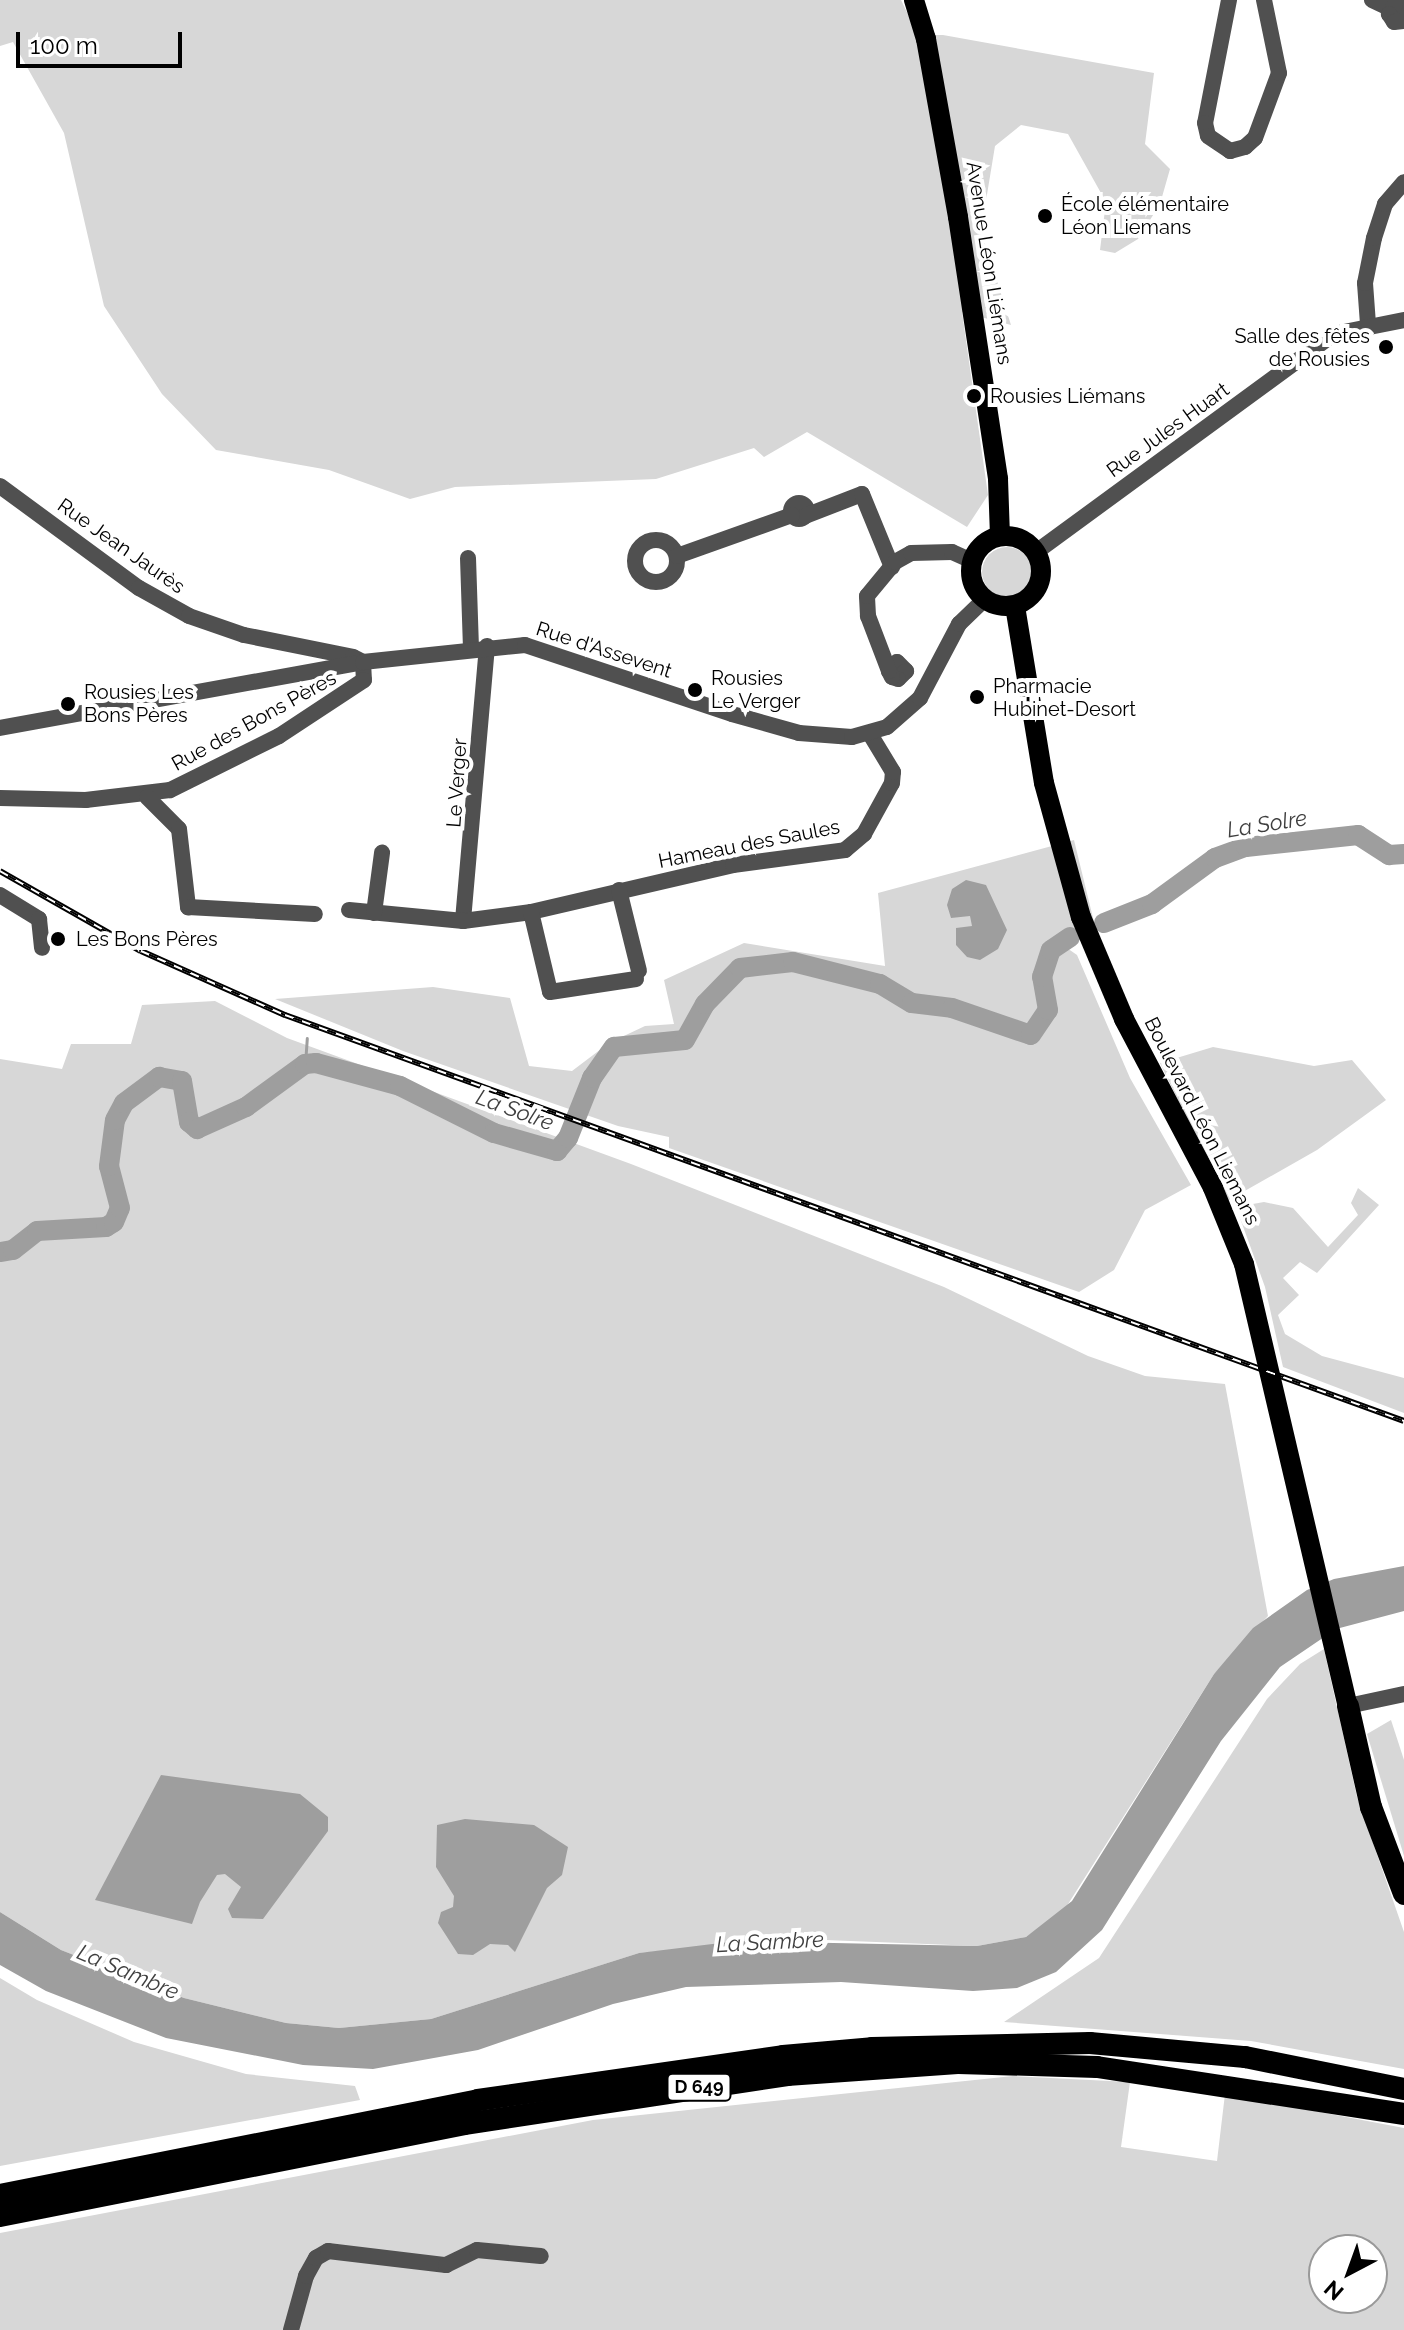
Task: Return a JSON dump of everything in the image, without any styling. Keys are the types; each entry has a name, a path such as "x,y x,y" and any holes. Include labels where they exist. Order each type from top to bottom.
{"highway":[{"name":"Boulevard Léon Liemans","path":"1348,1706 1371,1807 1403,1893"},
{"name":"D 649","path":"0,2195 478,2100 737,2062 872,2048 1090,2043 1245,2057 1404,2089"},
{"name":"D 649","path":"0,2216 464,2124 787,2075 958,2063 1097,2067 1404,2114"},
{"path":"0,2182 95,2177"}],"main road":[{"name":"Avenue Léon Liémans","path":"914,0 926,39 960,232 998,479 1000,536"},
{"path":"1000,536 1019,538 1036,552 1042,567 1039,586 1015,606 985,599 972,580 972,561 984,544 1000,536"},
{"name":"Boulevard Léon Liemans","path":"1015,606 1044,783 1081,917 1124,1019 1231,1228 1269,1363 1348,1706"}],"street":[{"path":"1229,0 1205,123 1208,136 1230,151 1245,147 1255,138 1279,73 1264,0"},
{"path":"1372,0 1400,6 1391,20 1404,21"},
{"path":"1368,324 1365,283 1374,238 1385,204 1404,182"},
{"name":"Rue Jules Huart","path":"1036,552 1334,334 1368,324 1404,320"},
{"name":"Rue Jean Jaurès","path":"0,486 139,588 189,616 363,662"},
{"path":"677,556 862,494 892,567"},
{"path":"889,671 864,604 901,557 927,550 972,561"},
{"name":"Le Verger","path":"463,921 479,647 468,558"},
{"name":"Rue d'Assevent","path":"0,728 363,662 479,647 536,646 799,733 831,738 870,734 902,716 920,698 959,624 985,599"},
{"name":"Rue des Bons Pères","path":"0,798 147,797 229,763 346,695 364,680 363,662"},
{"name":"Hameau des Saules","path":"619,890 733,865 845,850 864,834 892,783 893,772 870,734"},
{"path":"147,797 179,829 188,907 315,914"},
{"path":"374,913 382,853"},
{"path":"349,910 463,921 531,912 619,890 638,975 550,992 531,912"},
{"path":"0,895 39,919 42,948"},
{"path":"1348,1706 1404,1694"},
{"path":"291,2330 306,2276 316,2258 328,2251 446,2265 477,2250 541,2256"}],"shaded area":[{"path":"0,0 901,0 918,35 943,35 1154,73 1145,144 1170,169 1160,204 1138,239 1115,253 1100,250 1106,202 1068,134 1021,125 995,146 981,231 1011,325 962,312 988,495 967,527 807,432 764,457 754,448 656,479 455,487 410,499 329,470 216,450 162,394 104,306 64,133 13,42 0,46"},
{"path":"1007,547 1024,555 1032,572 1024,589 1007,597 990,589 982,572 990,555"},
{"path":"1074,840 1094,922 1054,939 1077,955 1130,1078 1191,1185 1145,1210 1114,1270 1079,1292 669,1148 669,1137 618,1126 403,1051 275,999 433,987 510,998 529,1066 572,1071 609,1043 645,1026 674,1024 664,980 744,943 885,966 878,893"},
{"path":"215,1001 287,1038 631,1164 944,1287 1088,1356 1145,1376 1225,1384 1268,1616 1214,1674 1063,1912 1026,1937 977,1946 800,1939 639,1953 431,2019 339,2028 286,2023 184,1998 61,1950 0,1912 0,1059 62,1069 71,1044 131,1044 142,1005"},
{"path":"1213,1047 1314,1066 1352,1060 1386,1100 1317,1150 1227,1201 1160,1063"},
{"path":"1358,1188 1379,1205 1317,1273 1300,1262 1283,1278 1299,1295 1278,1315 1285,1334 1322,1356 1404,1378 1404,1413 1283,1367 1265,1287 1236,1207 1264,1202 1293,1208 1328,1247 1358,1215 1351,1203"},
{"path":"1324,1649 1357,1797 1404,1932 1404,2069 1251,2041 1004,2022 1099,1958 1267,1699 1300,1664"},
{"path":"1391,1720 1404,1760 1404,1856 1367,1734"},
{"path":"0,1978 37,2000 134,2042 246,2074 355,2086 360,2100 0,2166"},
{"path":"1013,2076 1130,2082 1121,2147 1217,2161 1225,2094 1404,2128 1404,2330 0,2330 0,2233 593,2120"}],"water":[{"path":"966,880 986,885 1007,930 998,949 980,960 967,957 956,945 956,928 972,926 970,916 951,918 947,905 952,889"},
{"name":"La Sambre","path":"1404,1566 1404,1611 1336,1629 1280,1667 1221,1741 1102,1930 1056,1972 1017,1988 973,1991 841,1982 686,1987 613,2004 478,2050 373,2069 303,2065 166,2038 46,1991 0,1965 0,1912 61,1950 184,1998 286,2023 339,2028 431,2019 639,1953 737,1941 977,1946 1026,1937 1072,1901 1214,1674 1253,1628 1307,1590 1334,1579"},
{"path":"161,1775 300,1794 328,1817 328,1831 263,1919 232,1918 228,1909 241,1887 225,1874 217,1875 200,1902 192,1924 95,1900"},
{"path":"465,1819 534,1825 568,1847 562,1875 547,1888 515,1952 508,1945 490,1944 473,1955 458,1954 438,1923 441,1912 453,1907 454,1896 436,1867 437,1825"}],"waterway":[{"name":"La Solre","path":"1104,923 1152,904 1215,858 1246,847 1358,835 1389,855 1404,854"},
{"name":"La Solre","path":"0,1252 13,1250 37,1231 106,1227 114,1222 120,1208 109,1166 115,1120 124,1103 159,1077 182,1081 189,1122 197,1129 246,1107 305,1064 316,1063 400,1086 494,1133 557,1151 568,1138 592,1078 614,1047 685,1040 705,1004 740,968 793,962 880,984 912,1003 952,1008 1031,1035 1048,1010 1042,977 1051,950 1070,937"},
{"path":"305,1064 307,1038"}],"railway":[{"path":"0,871 141,951 285,1015 1404,1421"}],"place":[{"name":"École élémentaire Léon Liemans","path":"1045,216"},
{"name":"Salle des fêtes de Rousies","path":"1386,347"},
{"name":"Rousies Liémans","path":"974,396"},
{"name":"Rousies Le Verger","path":"695,690"},
{"name":"Pharmacie Hubinet-Desort","path":"977,697"},
{"name":"Rousies Les Bons Pères","path":"68,704"},
{"name":"Les Bons Pères","path":"58,939"}]}
